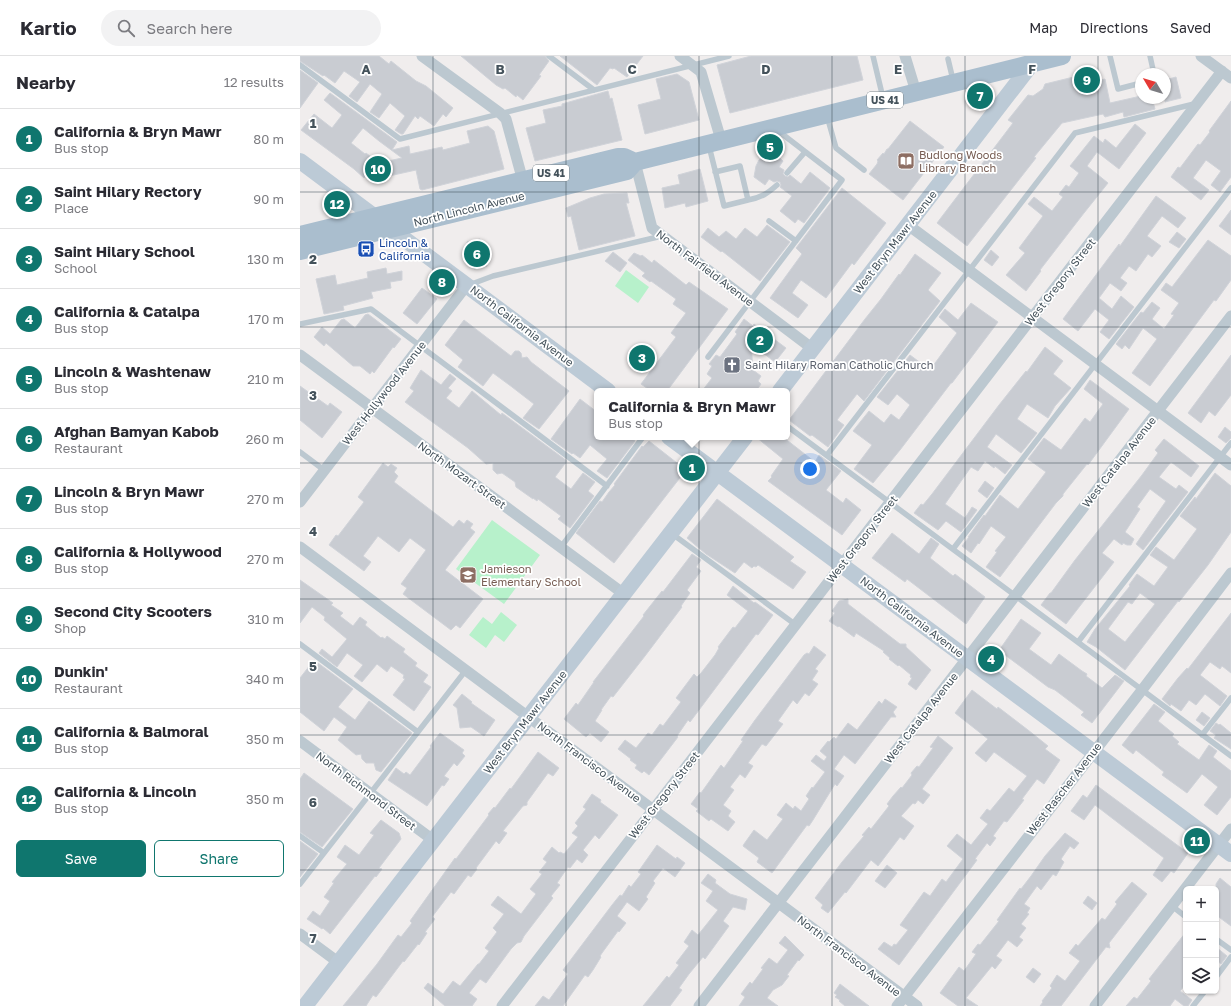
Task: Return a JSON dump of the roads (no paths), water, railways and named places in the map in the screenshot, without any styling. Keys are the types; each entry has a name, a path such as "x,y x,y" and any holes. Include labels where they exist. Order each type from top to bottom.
{"main road":[{"name":"North Lincoln Avenue","path":"300,235 376,217 525,188 627,171 635,162 954,83 1036,60 1062,56"},
{"name":"North Lincoln Avenue","path":"300,251 392,229 525,188"}],"street":[{"path":"422,56 500,113 506,120 525,188"},
{"path":"680,56 701,72 715,142"},
{"path":"905,56 916,92"},
{"path":"1202,56 1227,75"},
{"name":"West Bryn Mawr Avenue","path":"782,388 1036,60"},
{"name":"West Gregory Street","path":"502,1006 1197,104 1227,75"},
{"name":"North California Avenue","path":"300,161 604,388"},
{"name":"North Fairfield Avenue","path":"635,162 652,228 813,349"},
{"path":"908,225 1231,464"},
{"name":"West Hollywood Avenue","path":"300,502 468,285"},
{"name":"West Catalpa Avenue","path":"699,1006 1231,316"},
{"name":"North Mozart Street","path":"300,355 624,594"},
{"name":"North California Avenue","path":"673,440 1225,849"},
{"name":"West Bryn Mawr Avenue","path":"305,1006 743,440"},
{"name":"North Francisco Avenue","path":"300,547 917,1006"},
{"name":"West Rascher Avenue","path":"897,1006 1231,573"},
{"name":"North Richmond Street","path":"300,741 433,840"},
{"path":"1095,1006 1172,906 1225,849 1231,829"},
{"path":"300,934 338,962"}],"lane":[{"path":"549,56 594,90"},
{"path":"300,65 400,138 729,56"},
{"path":"873,56 884,100"},
{"path":"1110,56 1118,88 1135,84"},
{"path":"1150,56 1153,68"},
{"path":"948,59 954,83"},
{"path":"827,455 1075,132 1197,104"},
{"path":"826,114 836,148 864,170"},
{"path":"708,357 842,180 773,127"},
{"path":"715,142 715,172 724,206 759,198 777,185"},
{"path":"787,173 805,152"},
{"path":"715,172 740,166 748,200"},
{"path":"953,549 1231,188"},
{"path":"769,221 796,241"},
{"path":"468,285 492,276 662,236"},
{"path":"300,324 371,309 607,486"},
{"path":"790,428 1231,756"},
{"path":"561,547 641,440"},
{"path":"1078,642 1231,442"},
{"path":"300,452 324,470"},
{"path":"671,533 796,625"},
{"path":"300,644 418,732"},
{"path":"300,884 466,670"},
{"path":"1202,735 1231,698"},
{"path":"300,836 324,853"},
{"path":"1172,906 1183,915"},
{"path":"1219,941 1231,950"},
{"path":"1219,973 1231,957"},
{"path":"1194,1006 1203,994"}],"place":[{"name":"Second City Scooters","path":"1087,80"},
{"name":"Lincoln & Bryn Mawr","path":"980,96"},
{"name":"Lincoln & Washtenaw","path":"770,147"},
{"name":"Budlong Woods Library Branch","path":"906,161"},
{"name":"Dunkin'","path":"378,169"},
{"name":"California & Lincoln","path":"337,204"},
{"name":"Lincoln & California","path":"366,249"},
{"name":"Afghan Bamyan Kabob","path":"477,254"},
{"name":"California & Hollywood","path":"442,282"},
{"name":"Saint Hilary Rectory","path":"760,340"},
{"name":"Saint Hilary School","path":"642,358"},
{"name":"Saint Hilary Roman Catholic Church","path":"732,365"},
{"name":"California & Bryn Mawr","path":"692,468"},
{"name":"Jamieson Elementary School","path":"468,575"},
{"name":"California & Catalpa","path":"991,659"},
{"name":"California & Balmoral","path":"1197,841"}]}
